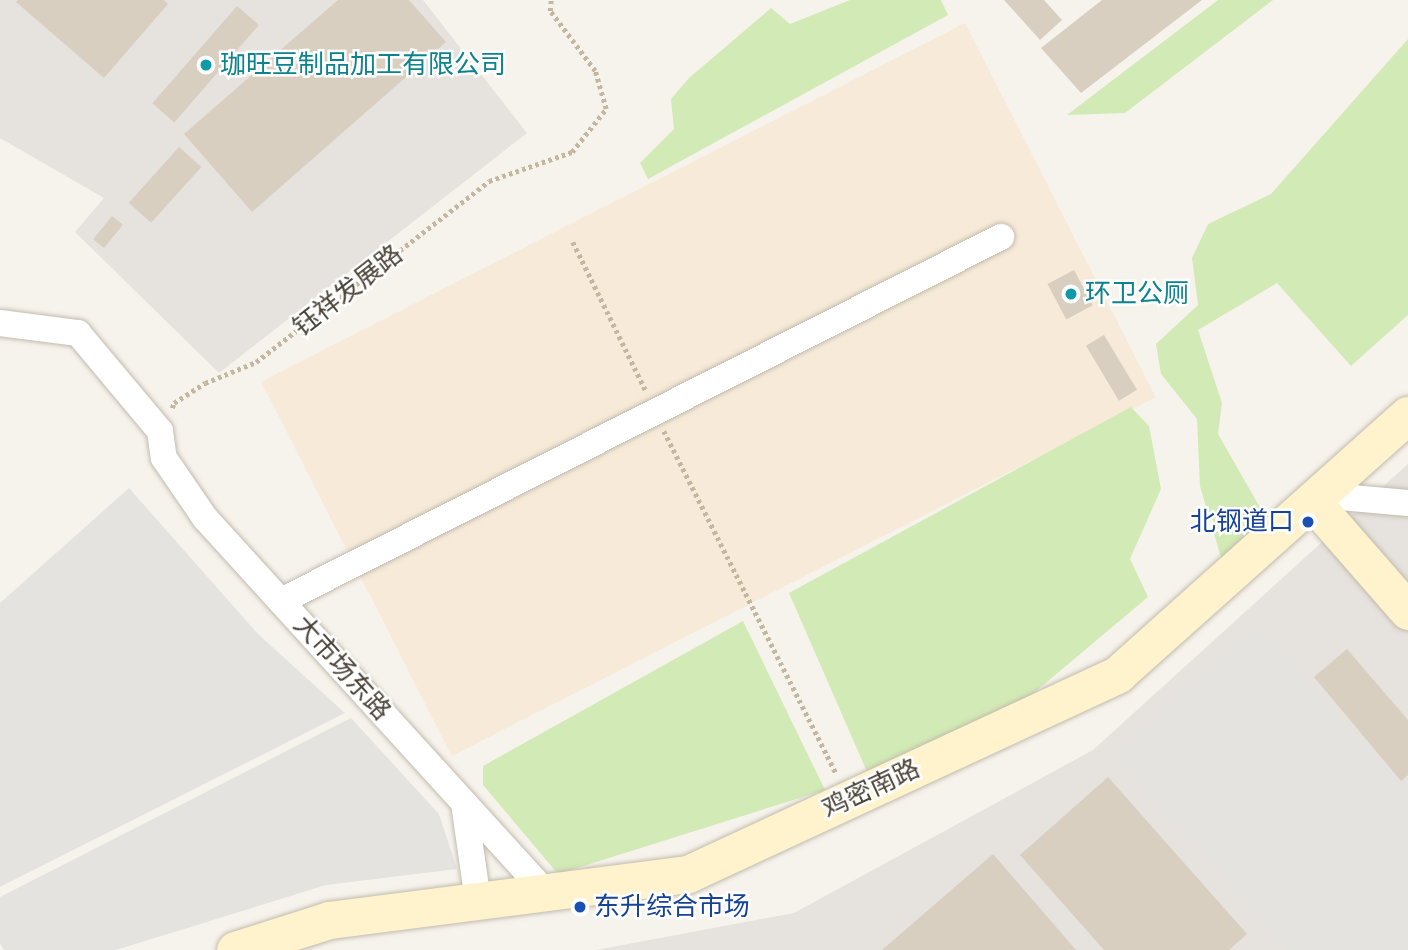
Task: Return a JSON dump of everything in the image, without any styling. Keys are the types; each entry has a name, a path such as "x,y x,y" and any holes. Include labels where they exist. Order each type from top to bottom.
{"main road":[{"name":"鸡密南路","path":"236,950 329,920 688,874 1118,674 1408,415"},
{"path":"1315,498 1408,611"}],"street":[{"path":"281,601 1001,237"},
{"path":"0,323 78,333 160,431"},
{"name":"大市场东路","path":"160,431 164,458 205,518 546,892"},
{"path":"1315,498 1408,503"},
{"path":"464,803 478,901"}],"path":[{"name":"钰祥发展路","path":"160,431 174,403 205,383 256,362 489,181 572,152 606,109 595,71 550,11 551,0"},
{"path":"573,242 626,350"},
{"path":"673,450 850,799"}],"shaded area":[{"name":"珈旺豆制品加工有限公司","path":"0,0 423,0 527,133 219,373 75,232 104,198 0,138"},
{"path":"965,23 1156,397 452,756 261,382"},
{"path":"1408,464 1408,950 596,950 794,913 1093,750"},
{"path":"129,488 258,634 345,713 0,887 0,603"},
{"path":"1258,627 1408,793 1408,950 1290,950 1118,756"},
{"path":"351,718 439,814 457,869 326,885 116,950 4,950 0,943 0,897"}],"green space":[{"path":"850,0 941,0 948,15 648,179 640,163 674,129 671,99 689,78 771,8 790,24"},
{"path":"1218,0 1273,0 1125,113 1067,115"},
{"path":"1408,39 1408,315 1351,366 1277,283 1198,330 1222,403 1218,434 1266,518 1222,561 1200,486 1197,419 1161,374 1156,344 1198,305 1192,258 1208,224 1271,194"},
{"path":"1131,407 1149,426 1161,489 1130,559 1148,597 1029,697 868,774 789,593"},
{"path":"743,621 825,790 558,874 483,785 483,766"}],"building":[{"path":"164,0 168,4 104,78 16,2"},
{"path":"338,0 409,0 446,42 252,212 184,134"},
{"path":"1004,0 1044,0 1062,20 1040,40"},
{"path":"1102,0 1202,0 1081,93 1041,48"},
{"name":"珈旺豆制品加工有限公司","path":"237,6 259,25 174,122 152,103"},
{"path":"179,147 201,167 151,223 129,203"},
{"path":"112,216 123,225 104,248 93,239"},
{"name":"环卫公厕","path":"1074,270 1093,305 1066,319 1048,284"},
{"path":"1104,335 1137,390 1119,401 1086,346"},
{"path":"1347,649 1408,720 1408,775 1401,781 1314,677"},
{"path":"1108,777 1247,934 1229,950 1104,950 1020,855"},
{"path":"993,854 1076,950 882,950"}],"place":[{"name":"珈旺豆制品加工有限公司","path":"206,65"},
{"name":"环卫公厕","path":"1071,294"},
{"name":"北钢道口","path":"1308,522"},
{"name":"东升综合市场","path":"580,907"}]}
